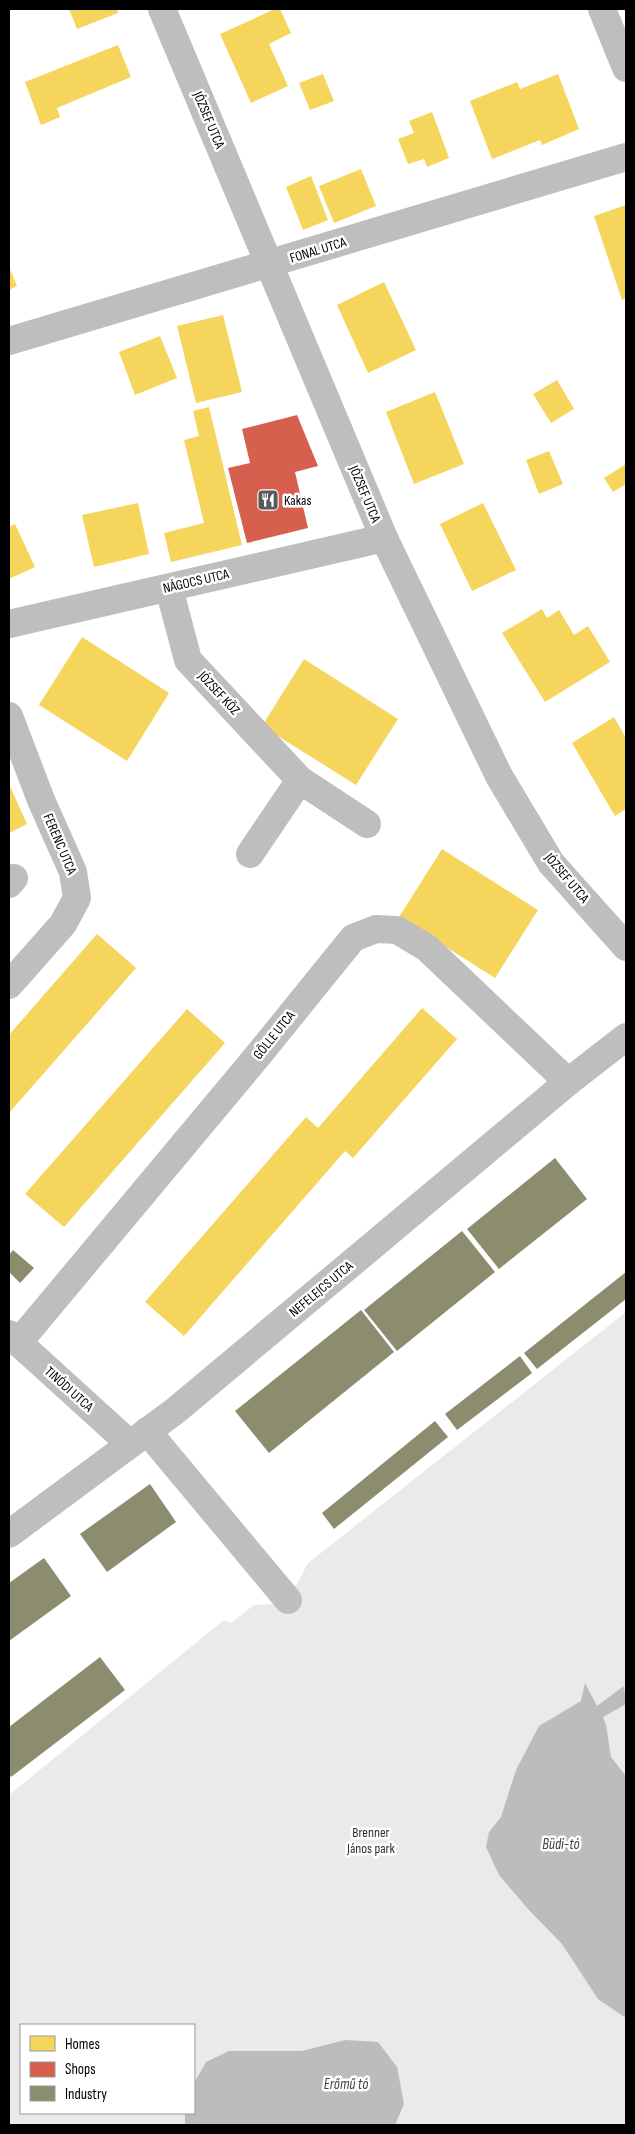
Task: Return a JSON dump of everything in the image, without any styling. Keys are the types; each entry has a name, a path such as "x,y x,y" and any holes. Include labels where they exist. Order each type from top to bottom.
{"street":[{"name":"JÓZSEF UTCA","path":"162,9 384,538 499,776 551,863 626,947"},
{"path":"602,9 626,68"},
{"name":"FONAL UTCA","path":"9,341 270,265 626,157"},
{"name":"NÁGOCS UTCA","path":"9,624 384,538"},
{"name":"JÓZSEF KÖZ","path":"169,588 188,660 300,780 367,824"},
{"name":"FERENC UTCA","path":"9,716 41,800 74,872 77,898 63,924 9,985"},
{"path":"250,854 300,780"},
{"name":"GÖLLE UTCA","path":"14,1339 260,1053 353,938 376,928 397,930 427,948 568,1082"},
{"name":"NEFELEJCS UTCA","path":"9,1534 175,1411 568,1082 626,1036"},
{"name":"TINÓDI UTCA","path":"14,1339 138,1438 288,1600"}],"green space":[{"name":"Brenner János park","path":"626,1312 626,2125 9,2125 9,1795 224,1620 231,1623 254,1605 273,1604 297,1584 308,1563"}],"water":[{"name":"Büdi-tó","path":"585,1683 597,1706 624,1686 626,1704 603,1717 611,1757 626,1776 626,2018 598,1999 562,1944 528,1909 499,1875 486,1847 489,1832 501,1817 516,1770 539,1726 581,1701"},
{"name":"Erőmű tó","path":"345,2040 378,2042 397,2067 404,2104 395,2125 185,2125 185,2114 195,2114 195,2081 206,2062 229,2051 302,2051"}],"building: Homes":[{"path":"69,9 117,9 118,13 77,29"},
{"path":"275,9 280,9 291,33 269,44 288,86 251,103 220,34"},
{"path":"118,45 131,77 57,108 60,117 41,125 25,82"},
{"path":"323,74 334,101 310,110 299,83"},
{"path":"558,74 579,129 542,145 540,140 492,159 470,101 517,82 520,89"},
{"path":"432,112 449,158 427,167 424,159 408,164 398,139 414,133 409,121"},
{"path":"361,169 376,206 334,223 319,186"},
{"path":"311,176 328,220 303,230 286,187"},
{"path":"626,205 626,298 622,300 594,216"},
{"path":"9,267 17,286 9,290"},
{"path":"384,282 416,350 368,373 337,305"},
{"path":"223,315 242,392 196,403 177,326"},
{"path":"160,336 177,378 135,395 119,352"},
{"path":"557,380 574,409 551,423 533,394"},
{"path":"435,392 464,464 414,484 386,412"},
{"path":"209,407 242,545 171,562 164,533 204,523 184,440 199,436 193,411"},
{"path":"549,451 563,484 539,494 526,460"},
{"path":"626,464 626,484 613,492 604,478"},
{"path":"138,503 149,554 94,567 82,515"},
{"path":"483,503 516,570 472,591 440,524"},
{"path":"15,524 35,567 9,579 9,527"},
{"path":"542,609 547,618 559,610 574,635 588,626 610,662 545,702 502,633"},
{"path":"82,637 169,693 127,761 39,705"},
{"path":"304,659 398,719 356,785 262,726"},
{"path":"614,717 626,738 626,809 615,816 572,743"},
{"path":"9,784 27,824 9,833"},
{"path":"442,849 538,910 495,978 399,917"},
{"path":"97,934 136,968 9,1113 9,1035"},
{"path":"422,1008 457,1039 353,1158 345,1151 184,1336 145,1302 306,1117 318,1128"},
{"path":"187,1009 225,1043 64,1227 25,1194"}],"building: Shops":[{"path":"297,415 318,466 295,472 308,528 247,543 228,468 250,463 242,429"}],"building: Industry":[{"path":"555,1158 587,1199 499,1269 467,1229"},
{"path":"462,1231 495,1272 397,1351 364,1310"},
{"path":"13,1250 34,1268 20,1283 9,1272 9,1255"},
{"path":"626,1272 626,1299 537,1369 524,1353"},
{"path":"361,1310 394,1352 269,1453 235,1411"},
{"path":"520,1356 532,1373 457,1430 445,1414"},
{"path":"435,1421 448,1437 334,1529 322,1513"},
{"path":"150,1484 176,1522 107,1572 80,1534"},
{"path":"44,1558 71,1596 9,1641 9,1583"},
{"path":"100,1657 125,1690 11,1777 9,1773 9,1727"}],"place":[{"name":"Kakas","path":"268,500"}]}
